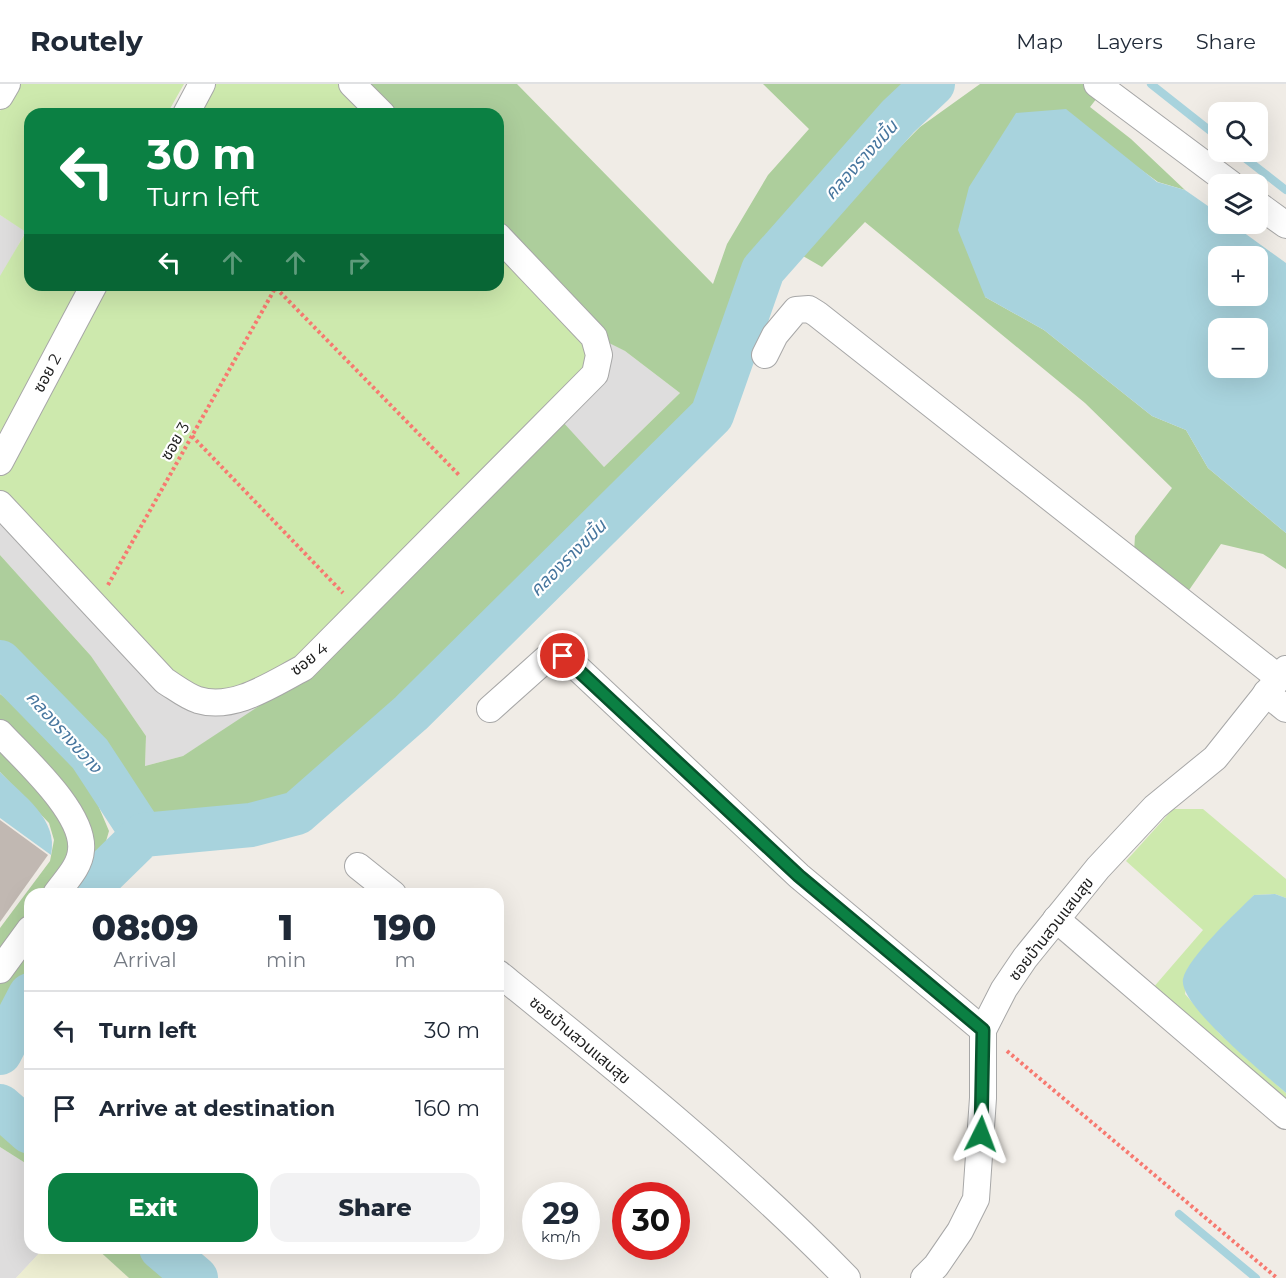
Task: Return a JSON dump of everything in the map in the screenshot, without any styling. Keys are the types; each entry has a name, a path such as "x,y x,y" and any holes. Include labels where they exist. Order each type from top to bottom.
{"street":[{"path":"0,96 7,84"},
{"path":"189,108 202,84"},
{"path":"352,84 376,108"},
{"path":"1104,91 1217,174"},
{"path":"1268,212 1286,225"},
{"name":"ซอย 4","path":"0,504 94,608 165,681 196,700 222,704 267,687 303,668 595,374 599,355 594,337 504,242"},
{"name":"ซอย 2","path":"0,462 91,291"},
{"path":"765,355 775,335 796,310 809,309 818,314 1279,687"},
{"path":"490,709 547,658 555,655 570,661 583,676 799,876 983,1030"},
{"name":"ซอยบ้านสวนแสนสุข","path":"924,1278 936,1266 960,1232 976,1199 983,1098 983,1030 1004,989 1098,868 1155,807 1215,758 1279,687"},
{"path":"0,733 42,779 77,823 82,849 77,865 60,888"},
{"path":"358,866 386,888"},
{"path":"1056,920 1286,1116"},
{"path":"0,969 24,937"},
{"name":"ซอยบ้านสวนแสนสุข","path":"504,978 726,1161 788,1217 847,1278"}],"path":[{"name":"ซอย 3","path":"94,608 274,291"},
{"path":"282,291 477,494"},
{"path":"192,436 361,612"},
{"path":"983,1030 1277,1278"}],"shaded area":[{"path":"0,215 24,230 24,235 0,276"},
{"path":"607,342 625,351 680,393 604,467 562,422 291,688 183,756 145,766 146,736 91,656 0,555 0,495"},
{"path":"0,1147 24,1162 24,1254 38,1254 16,1278 0,1278"}],"green space":[{"path":"15,84 184,84 170,108 24,108 24,231 0,215 0,111"},
{"path":"211,84 338,84 360,108 199,108"},
{"path":"369,84 517,84 713,284 727,244 768,175 809,129 763,84 918,84 844,168 820,183 778,235 742,287 703,410 649,470 423,690 292,802 202,823 156,821 122,789 0,655 0,555 91,656 146,736 145,766 183,756 288,687 562,421 604,467 680,393 625,351 607,342 504,230 504,108 391,108"},
{"path":"980,84 1108,84 1090,107 1131,139 1185,190 1158,182 1122,156 985,297 1044,330 1152,416 1186,430 1208,468 1286,533 1286,569 1263,554 1221,544 1187,593 1134,552 1135,536 1172,488 1085,403 865,222 822,267 796,252 920,127"},
{"path":"24,235 24,291 504,291 504,257 578,334 588,354 582,373 303,659 225,696 195,692 163,669 0,495 0,276"},
{"path":"0,694 56,732 78,758 109,831 100,862 83,888 30,888 50,861 54,840 49,823 0,772"},
{"path":"1173,809 1203,809 1286,879 1286,898 1275,894 1254,895 1189,967 1185,994 1220,1034 1286,1093 1286,1106 1152,989 1203,930 1126,861"},
{"path":"24,896 24,982 0,1034 0,928"},
{"path":"0,1132 24,1146 24,1162 0,1147"},
{"path":"38,1254 103,1254 129,1278 16,1278"},
{"path":"103,1254 152,1254 178,1278 129,1278"}],"water":[{"path":"1066,109 1157,182 1185,190 1208,206 1208,234 1246,234 1262,246 1208,246 1208,306 1268,306 1268,250 1286,263 1286,533 1208,468 1186,430 1152,416 1044,330 985,297 958,230 969,187 1016,113"},
{"path":"0,772 28,799 44,819 50,830 51,855 0,818"},
{"path":"1275,894 1286,898 1286,1093 1208,1021 1185,991 1183,979 1203,947 1254,895"}],"building":[{"path":"0,820 48,855 0,922"}],"waterway":[{"name":"คลองรางขมิ้น","path":"93,888 98,879 143,835 251,825 297,813 411,713 712,415 763,270 898,117 933,84"},
{"path":"1151,84 1208,129"},
{"path":"1250,162 1286,190"},
{"name":"คลองรางขวาง","path":"0,662 90,754 143,835"},
{"name":"คลองรางขมิ้น","path":"0,1053 24,1007"},
{"path":"0,1106 24,1127"},
{"path":"1179,1214 1256,1278"},
{"path":"168,1254 196,1278"}],"route":[{"path":"563,656 799,876 930,988 983,1030 981,1134"}]}
